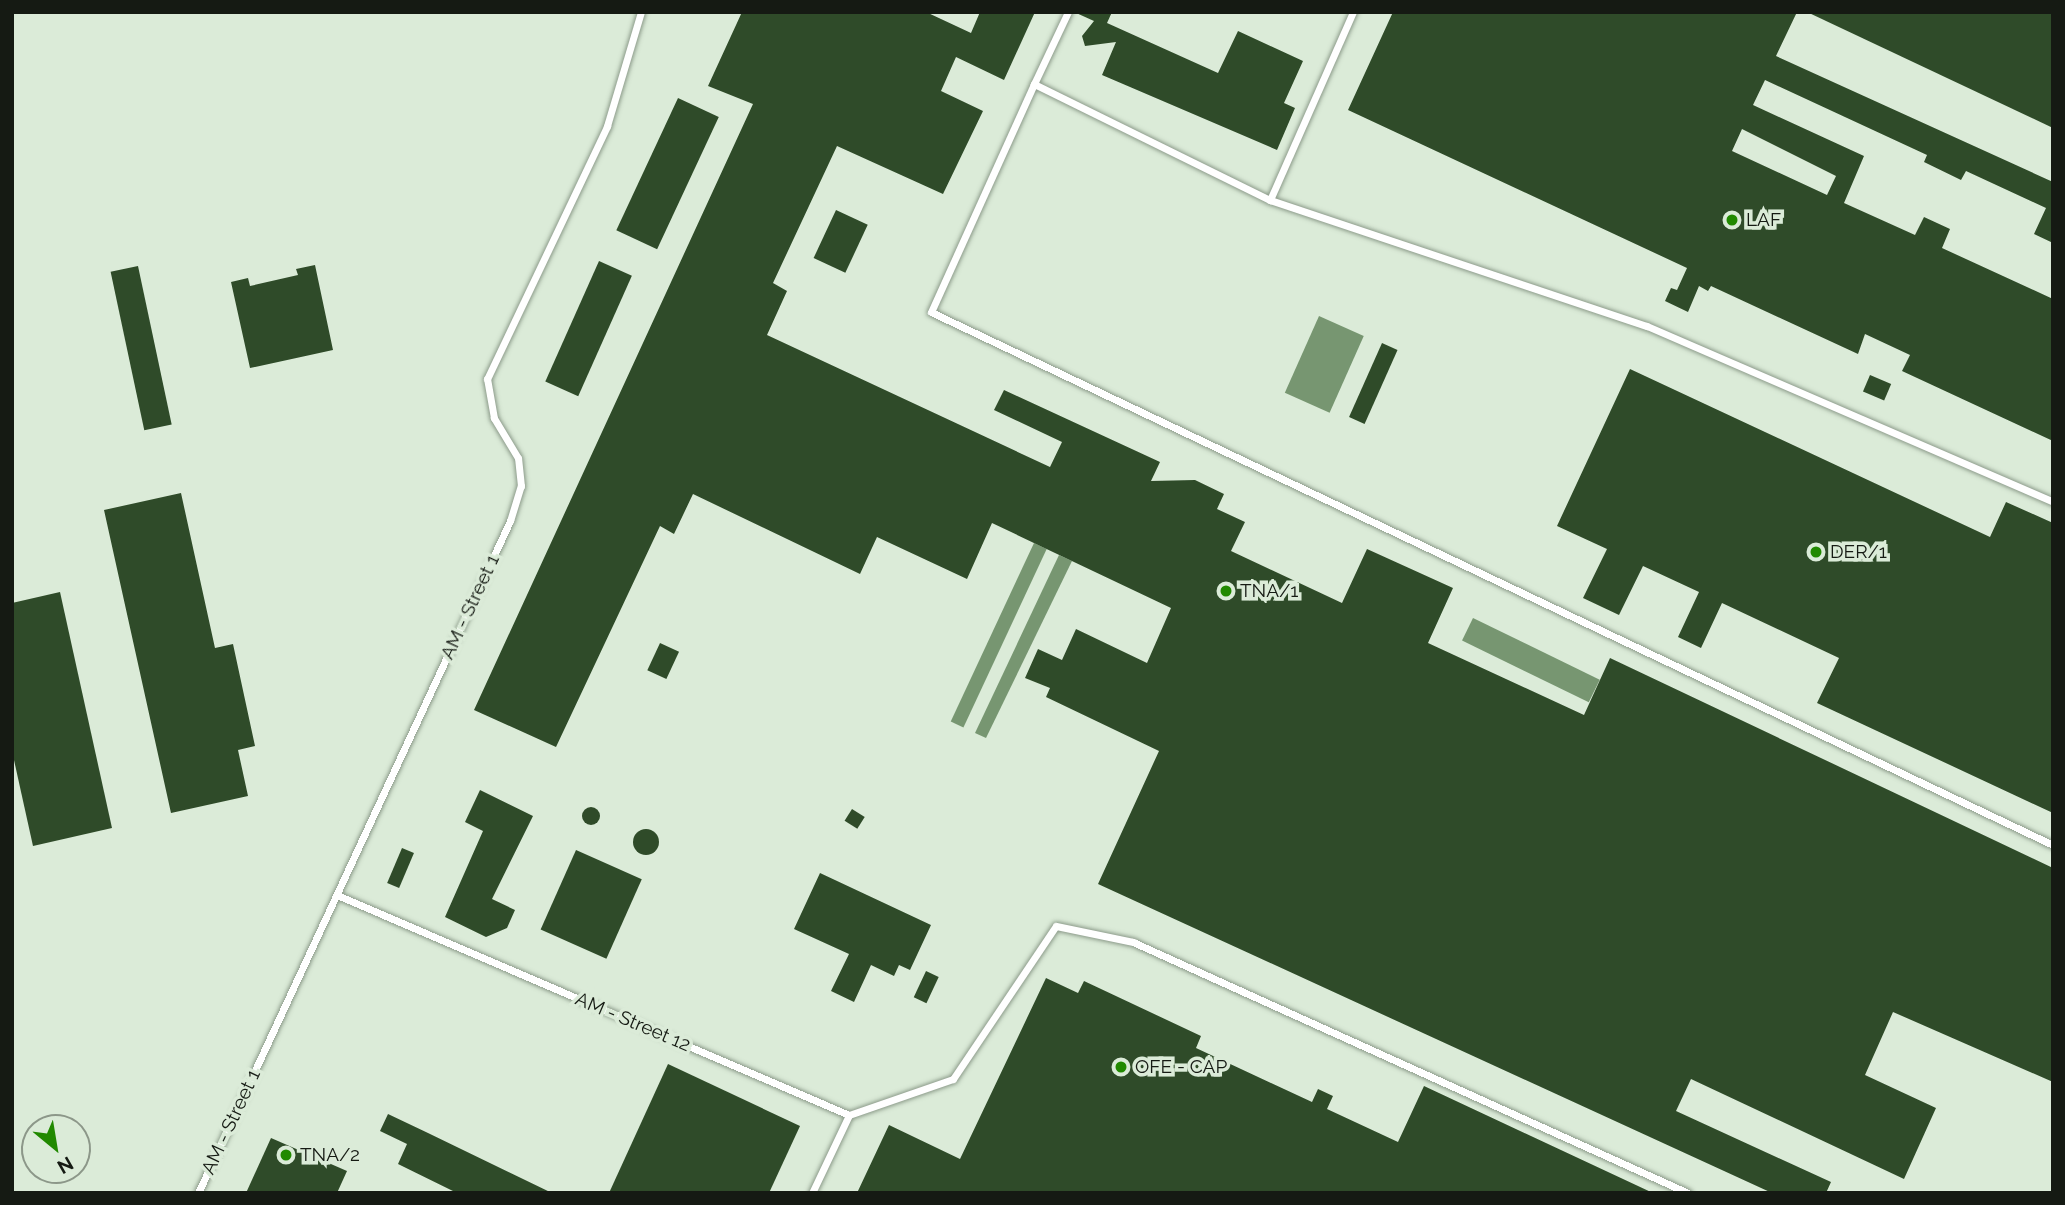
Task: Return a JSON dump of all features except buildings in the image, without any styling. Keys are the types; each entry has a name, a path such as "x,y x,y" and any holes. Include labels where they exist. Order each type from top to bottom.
{"lane":[{"name":"AM - Street 1","path":"198,1193 510,521 521,486 518,458 494,418 487,379 607,126 642,12"},
{"path":"1068,12 931,312 2053,845"},
{"path":"1270,200 1353,12"},
{"path":"1034,84 1270,200 1647,326 2053,502"},
{"name":"AM - Street 12","path":"337,895 849,1115"},
{"path":"813,1193 849,1115 953,1079 1056,926 1133,942 1688,1193"}],"shaded area":[{"path":"1319,316 1364,336 1330,413 1285,393"},
{"path":"1034,543 1047,549 963,727 951,722"},
{"path":"1059,555 1072,561 986,738 975,733"},
{"path":"1473,618 1600,680 1589,702 1462,640"}],"place":[{"name":"LAF","path":"1732,220"},
{"name":"DER/1","path":"1816,552"},
{"name":"TNA/1","path":"1226,591"},
{"name":"OFE - CAP","path":"1121,1067"},
{"name":"TNA/2","path":"286,1155"}]}
